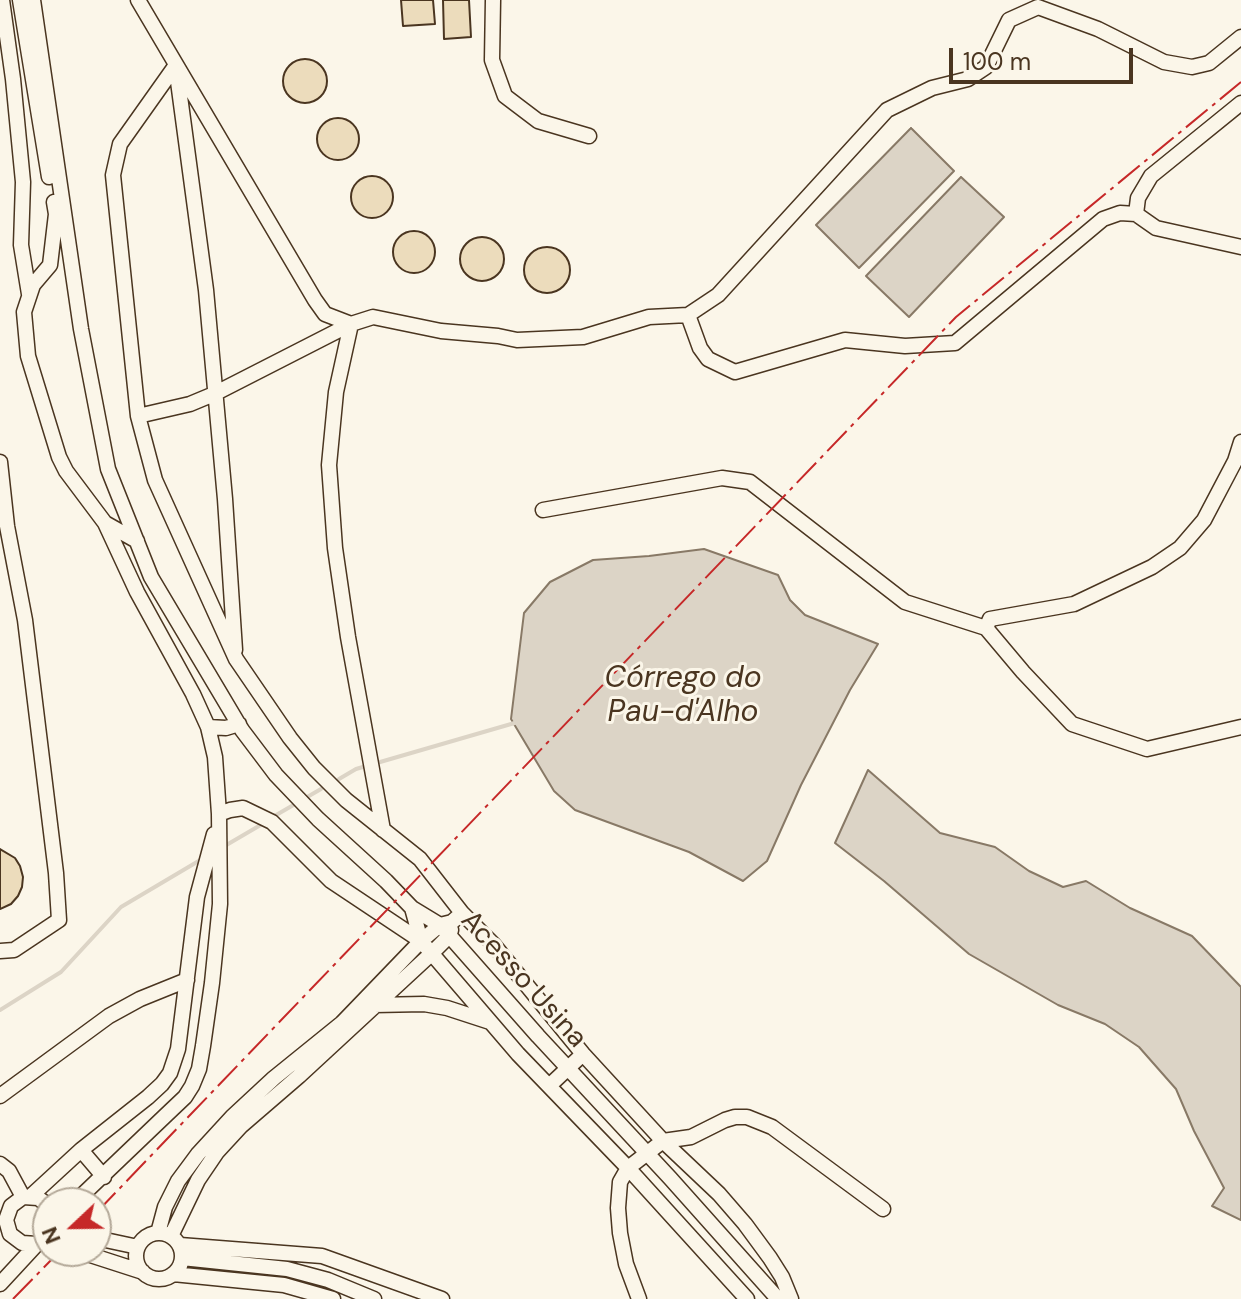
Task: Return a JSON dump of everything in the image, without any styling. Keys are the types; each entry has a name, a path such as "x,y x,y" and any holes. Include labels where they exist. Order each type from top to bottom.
{"street":[{"path":"20,0 56,214 50,265 33,285 24,312 28,356 59,457 105,523 137,592 208,727 215,757 219,814 216,848 220,904 199,1069 185,1097 92,1187"},
{"path":"33,0 81,329 108,469 151,577 239,724 276,775 412,908"},
{"path":"138,0 315,300 325,314 351,324"},
{"path":"493,0 492,60 505,96 538,121 589,136"},
{"path":"138,416 190,404 214,394 351,324 373,317 441,331 517,340 583,337 649,317 688,315 718,295 887,110 932,88 968,79 986,67 1009,20 1037,3 1164,62 1192,67 1209,63 1241,37"},
{"path":"2,8 7,83 23,182 21,245 29,296"},
{"path":"176,65 206,290 236,659"},
{"path":"176,65 120,144 113,175 138,416 155,480 236,659 314,768 346,800 420,859 451,924 493,944 583,1054 663,1141 719,1194 770,1258 791,1299"},
{"path":"1136,214 1138,198 1151,176 1241,103"},
{"path":"688,315 700,348 708,359 735,372 845,340 905,346 955,343 1103,219 1120,213 1136,214 1156,228 1241,247"},
{"path":"50,265 73,269"},
{"path":"351,324 336,392 329,465 339,578 383,830"},
{"path":"986,628 990,619 1074,604 1152,567 1180,548 1204,520 1235,461 1241,442"},
{"path":"0,462 7,526 25,620 59,920 14,950 0,951"},
{"path":"543,510 722,478 750,482 905,602 986,628 1072,724 1147,749 1241,727"},
{"path":"105,523 137,541"},
{"path":"208,727 226,728 239,724"},
{"path":"219,814 243,808 266,819 331,881 421,941"},
{"path":"32,1242 16,1240 3,1223 11,1206 27,1197 162,1084 170,1073 178,1049 197,897 205,866 216,848"},
{"name":"Acesso Usina","path":"412,908 451,924 569,1068 778,1299"},
{"name":"Acesso Usina","path":"412,908 421,941 431,954 518,1054 628,1168 747,1299"},
{"path":"112,1262 154,1278 173,1274 181,1264 173,1243 198,1180 217,1152 241,1126 299,1076 371,1002 421,941 451,924"},
{"path":"371,1002 431,954 451,924"},
{"path":"0,1096 109,1016 140,999 187,980"},
{"path":"371,1002 424,1004 491,1022"},
{"path":"178,1049 199,1069"},
{"path":"549,1086 583,1054"},
{"path":"639,1299 626,1264 618,1208 620,1182 628,1168 663,1141 691,1137 725,1120 747,1117 772,1127 883,1209"},
{"path":"81,1150 104,1177"},
{"path":"0,1164 9,1171 27,1197"},
{"path":"27,1197 32,1197"},
{"path":"143,1272 137,1260 138,1247 146,1237 328,1280 374,1299"},
{"path":"112,1241 138,1247"},
{"path":"173,1243 322,1256 442,1299"},
{"path":"0,1284 32,1252"},
{"path":"173,1274 284,1285 333,1299"}],"water":[{"path":"911,128 954,171 859,268 816,225"},
{"path":"961,177 1004,217 909,317 866,276"},
{"name":"Córrego do Pau-d'Alho","path":"704,549 778,575 790,600 805,615 878,644 850,690 801,785 767,861 743,881 689,852 575,810 554,791 511,719 524,613 550,582 593,560"},
{"path":"868,770 940,833 995,847 1029,871 1063,887 1086,881 1130,908 1192,936 1241,987 1241,1220 1212,1206 1224,1188 1176,1089 1139,1047 1105,1024 1058,1005 969,954 835,843"}],"building":[{"path":"401,0 433,0 435,24 403,26"},
{"path":"443,0 469,0 471,37 444,39"},
{"path":"305,59 320,66 327,81 320,96 305,103 290,96 283,81 290,66"},
{"path":"338,118 353,124 359,139 353,154 338,160 323,154 317,139 323,124"},
{"path":"372,176 387,182 393,197 387,212 372,218 357,212 351,197 357,182"},
{"path":"414,231 429,237 435,252 429,267 414,273 399,267 393,252 399,237"},
{"path":"482,237 498,243 504,259 498,275 482,281 466,275 460,259 466,243"},
{"path":"547,247 563,254 570,270 563,286 547,293 531,286 524,270 531,254"},
{"path":"0,849 15,858 23,877 18,896 0,909"}],"waterway":[{"path":"339,779 356,769 518,722"},
{"path":"271,818 321,789"},
{"path":"223,847 264,823"},
{"path":"0,1010 61,972 121,907 202,859"}],"power":[{"path":"112,1196 956,317 1241,82"},
{"path":"13,1299 44,1267"}]}
